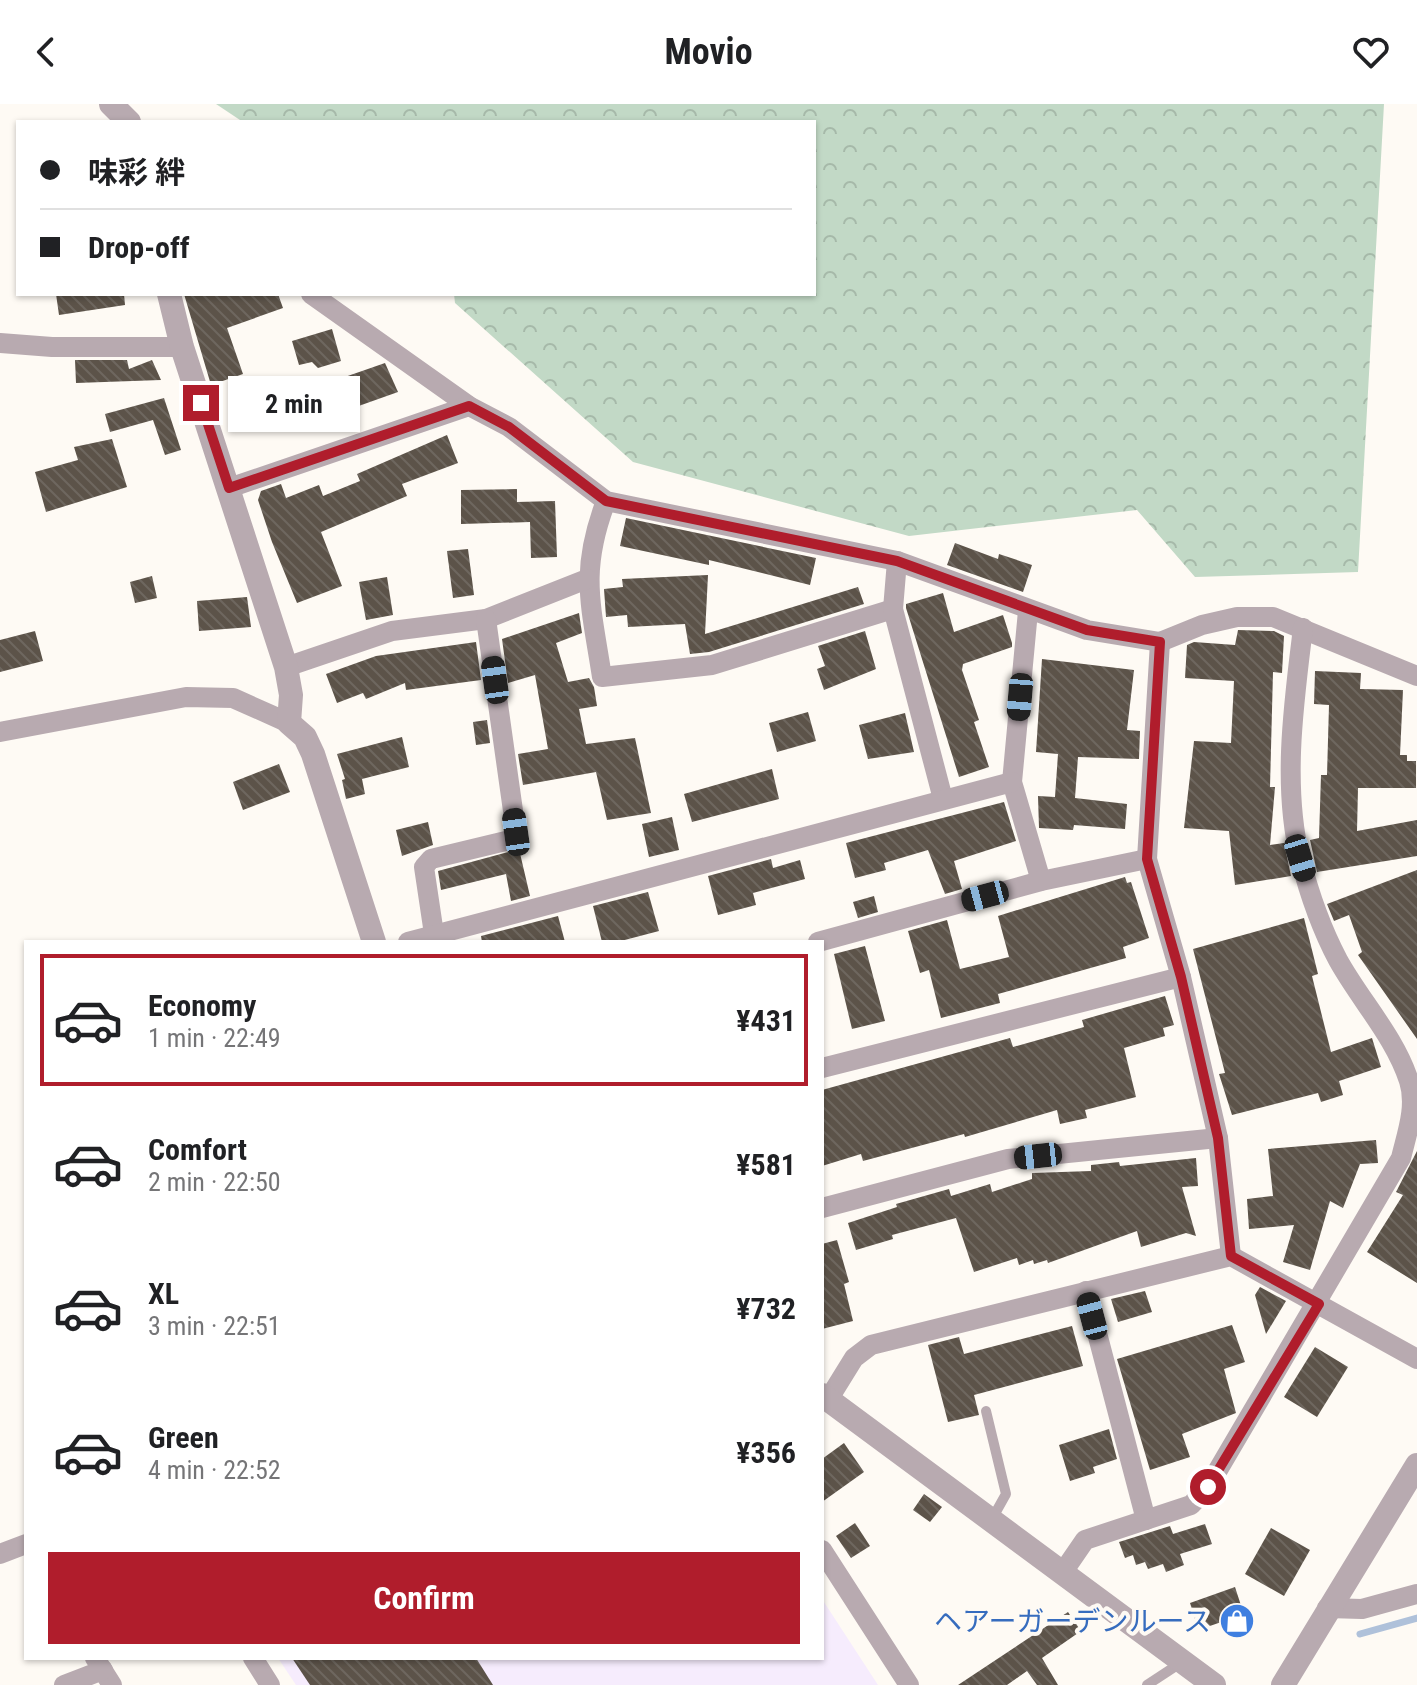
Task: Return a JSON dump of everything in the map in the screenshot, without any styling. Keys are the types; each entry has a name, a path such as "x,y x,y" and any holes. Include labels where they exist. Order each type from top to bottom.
{"street":[{"path":"111,104 127,120"},
{"path":"169,296 182,347 286,667 291,695 289,723"},
{"path":"314,296 469,406 509,427 606,501 897,561 1087,630 1160,642 1202,625 1237,617 1273,617 1417,676"},
{"path":"0,343 52,347 182,347"},
{"path":"229,488 469,406"},
{"path":"606,501 592,539 587,579 602,677 712,665 893,609"},
{"path":"897,561 893,609 943,799"},
{"path":"286,667 392,631 486,619 587,579"},
{"path":"1028,611 1012,782 1041,881"},
{"path":"434,934 424,867 431,859 510,840 516,832 486,619"},
{"path":"1063,1572 1085,1540 1191,1505 1208,1487 1319,1304 1401,1158 1413,1107 1409,1081 1339,962 1320,923 1300,858 1293,820 1293,774 1295,697 1303,628"},
{"path":"1160,642 1147,859 1181,977 1218,1138 1231,1256"},
{"path":"0,732 186,697 233,698 289,723 305,737 313,754 373,940"},
{"path":"414,940 1012,782"},
{"path":"824,940 1041,881 1147,859"},
{"path":"824,1067 1181,977"},
{"path":"824,1207 1008,1159 1218,1138"},
{"path":"1214,1685 825,1398 854,1358 871,1345 1231,1256 1417,1359"},
{"path":"1086,1291 1146,1520"},
{"path":"1283,1685 1327,1608 1417,1465"},
{"path":"0,1554 24,1548"},
{"path":"824,1553 909,1685"},
{"path":"1327,1608 1362,1609 1417,1594"},
{"path":"254,1660 270,1685"},
{"path":"64,1685 103,1671"}],"lane":[{"path":"986,1411 1006,1494 991,1521"},
{"path":"1147,1685 1182,1661"}],"shaded area":[{"path":"824,1602 878,1685 296,1685 279,1660 824,1660"}],"green space":[{"path":"216,104 1384,104 1358,572 1195,577 1137,510 909,536 633,462 455,303 454,296 816,296 816,120 240,120"}],"building":[{"path":"56,296 124,296 125,305 59,315"},
{"path":"185,296 279,296 283,308 227,328 243,374 211,385"},
{"path":"332,329 341,361 318,368 312,362 299,365 292,341"},
{"path":"75,360 127,360 129,369 152,360 161,380 76,383"},
{"path":"385,363 398,392 353,408 342,378"},
{"path":"164,398 181,450 165,455 153,420 110,432 105,414"},
{"path":"447,435 458,463 402,484 407,496 321,532 342,586 297,603 258,500 261,491 281,484 286,498 319,485 323,496 360,481 357,474"},
{"path":"112,439 127,487 46,512 35,472 78,460 74,447"},
{"path":"517,489 517,502 555,501 557,557 531,558 530,522 461,524 461,490"},
{"path":"626,518 816,558 810,585 709,560 709,565 620,546"},
{"path":"955,543 998,559 999,554 1032,565 1023,592 947,565"},
{"path":"468,549 474,595 453,598 447,551"},
{"path":"708,575 705,634 858,587 864,604 709,652 690,654 685,624 628,627 627,615 606,617 604,589 623,587 622,579"},
{"path":"152,576 157,598 135,603 130,582"},
{"path":"387,577 393,615 366,620 359,582"},
{"path":"943,593 954,632 1003,615 1012,643 1012,647 963,664 962,670 979,720 974,722 989,767 959,777 906,608 906,604"},
{"path":"247,597 251,627 199,631 197,601"},
{"path":"579,613 582,633 556,643 568,682 589,678 594,687 597,706 579,709 586,744 635,738 651,813 607,820 596,772 523,785 518,754 548,749 535,675 508,683 502,639"},
{"path":"1238,630 1274,631 1284,636 1282,673 1273,672 1270,787 1275,787 1270,845 1284,843 1291,876 1235,885 1229,831 1184,828 1194,741 1231,743 1234,681 1185,678 1187,645 1194,642 1235,645"},
{"path":"35,631 43,661 0,672 0,640"},
{"path":"865,631 876,669 824,690 817,669 825,666 818,646"},
{"path":"476,642 481,680 406,690 405,683 366,699 363,693 337,703 326,674 376,656"},
{"path":"1042,659 1134,670 1127,730 1140,731 1139,759 1078,757 1075,798 1127,804 1125,829 1074,825 1073,830 1039,828 1038,796 1055,797 1058,754 1036,752"},
{"path":"1315,671 1361,673 1360,689 1403,690 1400,755 1407,755 1407,761 1416,761 1416,788 1358,788 1357,831 1417,820 1417,856 1317,872 1310,840 1319,838 1321,775 1327,775 1329,705 1314,704"},
{"path":"808,712 816,741 777,752 769,723"},
{"path":"905,713 914,752 868,759 859,725"},
{"path":"487,720 490,743 476,745 473,722"},
{"path":"402,737 409,767 362,779 365,794 346,799 342,780 345,779 337,754"},
{"path":"279,764 290,792 243,810 233,782"},
{"path":"772,769 779,799 692,822 684,794"},
{"path":"1004,802 1016,841 954,861 962,889 945,894 928,850 884,863 886,870 855,878 846,843"},
{"path":"672,817 679,850 649,857 642,824"},
{"path":"428,822 433,845 402,856 396,830"},
{"path":"519,849 530,896 511,901 506,874 441,890 438,871"},
{"path":"771,859 773,868 800,860 805,879 753,893 756,905 718,915 708,876"},
{"path":"1417,870 1417,1039 1358,955 1362,952 1349,915 1334,921 1327,904"},
{"path":"1125,877 1127,883 1131,882 1149,938 1123,947 1126,958 998,994 1000,1003 941,1018 929,970 920,973 908,931 947,920 960,969 1009,957 998,916"},
{"path":"648,892 659,931 625,940 602,940 593,906"},
{"path":"874,896 878,912 858,918 853,902"},
{"path":"558,916 564,940 482,940 481,936"},
{"path":"1304,918 1318,974 1312,976 1331,1052 1372,1038 1381,1067 1339,1081 1343,1095 1321,1102 1318,1093 1232,1115 1219,1074 1225,1073 1193,949"},
{"path":"865,946 885,1021 852,1029 834,954"},
{"path":"1165,996 1174,1025 1163,1028 1165,1036 1124,1048 1136,1097 1085,1110 1087,1118 1060,1124 1057,1110 965,1137 964,1134 863,1161 861,1154 824,1165 824,1089 1010,1038 1013,1047 1084,1027 1082,1020"},
{"path":"1376,1140 1378,1163 1360,1164 1343,1208 1330,1201 1310,1270 1283,1262 1294,1225 1249,1229 1247,1199 1273,1196 1268,1149"},
{"path":"1417,1151 1417,1283 1367,1252 1403,1195 1396,1192"},
{"path":"1196,1158 1198,1186 1182,1187 1196,1236 1186,1233 1141,1247 1137,1231 1048,1263 1047,1260 1034,1264 1033,1260 1019,1265 1017,1258 974,1272 956,1218 892,1235 893,1239 856,1250 848,1223 897,1207 896,1204 949,1189 951,1196 990,1184 992,1192 1032,1179 1032,1173 1091,1171 1091,1165 1119,1162 1120,1166"},
{"path":"837,1240 849,1282 844,1284 853,1321 824,1328 824,1243"},
{"path":"1260,1287 1286,1301 1266,1334 1255,1295"},
{"path":"1145,1291 1152,1312 1118,1322 1111,1299"},
{"path":"1232,1325 1245,1362 1224,1369 1236,1413 1182,1434 1190,1457 1150,1470 1117,1359"},
{"path":"1072,1326 1083,1366 974,1395 979,1415 948,1422 928,1345 959,1337 964,1354"},
{"path":"1315,1347 1348,1367 1317,1417 1284,1397"},
{"path":"1109,1429 1117,1459 1093,1467 1095,1473 1070,1481 1059,1445"},
{"path":"844,1443 864,1472 824,1501 824,1458"},
{"path":"924,1494 942,1507 930,1522 913,1510"},
{"path":"855,1523 870,1546 851,1558 836,1536"},
{"path":"1205,1524 1212,1544 1180,1554 1184,1565 1166,1572 1163,1564 1148,1569 1145,1562 1136,1565 1133,1555 1125,1558 1119,1542 1170,1526 1173,1534"},
{"path":"1271,1528 1310,1550 1284,1596 1245,1574"},
{"path":"1235,1587 1248,1627 1231,1633 1227,1620 1207,1627 1195,1619 1190,1603"},
{"path":"1068,1612 1081,1631 1042,1658 1058,1685 1037,1685 1027,1671 1007,1685 958,1685"},
{"path":"293,1660 477,1660 493,1685 310,1685"}],"waterway":[{"path":"1360,1634 1417,1618"}],"place":[{"name":"ヘアーガーデンルース","path":"1237,1621"}],"route":[{"path":"201,403 229,488 469,406 509,427 606,501 897,561 1087,630 1160,642 1147,859 1181,977 1218,1138 1231,1256 1319,1304 1208,1487"}]}
